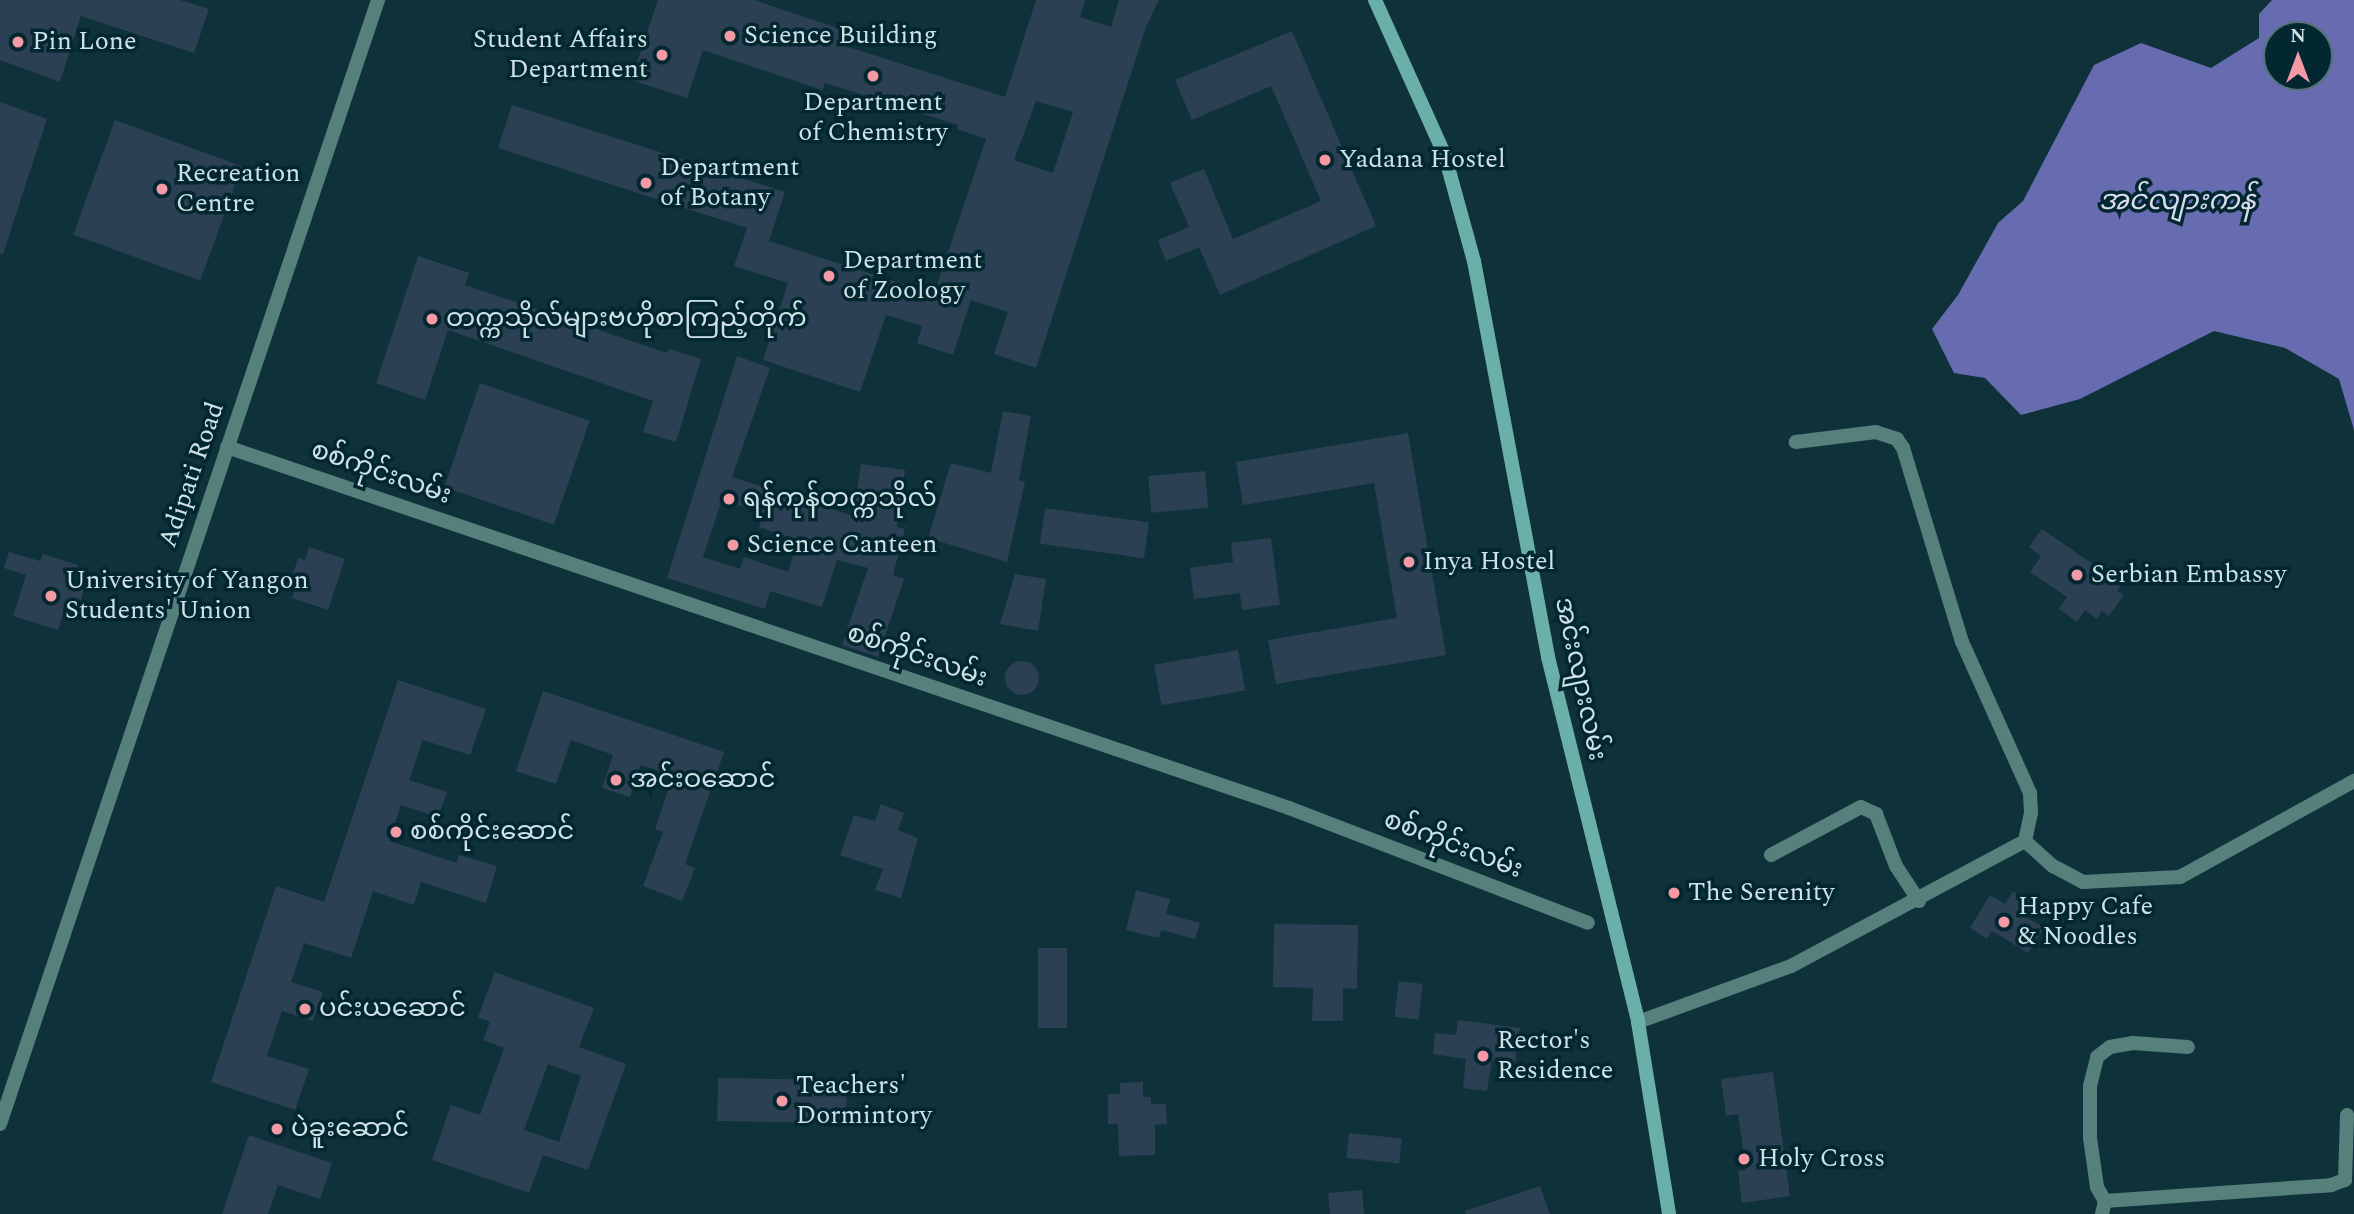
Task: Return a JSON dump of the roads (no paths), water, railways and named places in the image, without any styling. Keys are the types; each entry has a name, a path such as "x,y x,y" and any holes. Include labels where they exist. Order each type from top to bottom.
{"main road":[{"name":"အင်းလျားလမ်း","path":"1375,0 1445,156 1474,261 1548,657 1638,1022 1670,1214"}],"street":[{"name":"Adipati Road","path":"0,1124 377,0"},
{"path":"1638,1022 1791,966 1919,901 2025,841 2031,813 2030,793 1962,642 1903,448 1897,439 1876,432 1796,442"},
{"name":"စစ်ကိုင်းလမ်း","path":"227,447 1289,808 1588,923"},
{"path":"2025,841 2053,866 2083,882 2180,877 2354,781"},
{"path":"1771,855 1861,807 1875,814 1896,866 1919,901"},
{"path":"2188,1047 2133,1043 2110,1047 2097,1057 2090,1086 2090,1139 2097,1187 2104,1207 2331,1185 2345,1180 2347,1115"}],"water":[{"name":"အင်လျားကန်","path":"2272,0 2354,0 2354,430 2339,379 2285,348 2214,331 2080,399 2021,415 1985,378 1954,373 1932,329 1958,295 1998,223 2023,201 2094,65 2141,43 2211,68 2259,38 2259,14"}],"place":[{"name":"Science Building","path":"730,36"},
{"name":"Pin Lone","path":"18,42"},
{"name":"Student Affairs Department","path":"662,55"},
{"name":"Department of Chemistry","path":"873,76"},
{"name":"Yadana Hostel","path":"1325,160"},
{"name":"Department of Botany","path":"646,183"},
{"name":"Recreation Centre","path":"162,189"},
{"name":"Department of Zoology","path":"829,276"},
{"name":"တက္ကသိုလ်များဗဟိုစာကြည့်တိုက်","path":"432,319"},
{"name":"ရန်ကုန်တက္ကသိုလ်","path":"729,499"},
{"name":"Science Canteen","path":"733,545"},
{"name":"Inya Hostel","path":"1409,562"},
{"name":"Serbian Embassy","path":"2077,575"},
{"name":"University of Yangon Students' Union","path":"51,596"},
{"name":"အင်းဝ‌ဆောင်","path":"616,780"},
{"name":"စစ်ကိုင်းဆောင်","path":"396,832"},
{"name":"The Serenity","path":"1674,893"},
{"name":"Happy Cafe & Noodles","path":"2004,922"},
{"name":"ပင်းယဆောင်","path":"305,1009"},
{"name":"Rector's Residence","path":"1483,1056"},
{"name":"Teachers' Dormintory","path":"782,1101"},
{"name":"ပဲခူးဆောင်","path":"277,1129"},
{"name":"Holy Cross","path":"1744,1159"}]}
